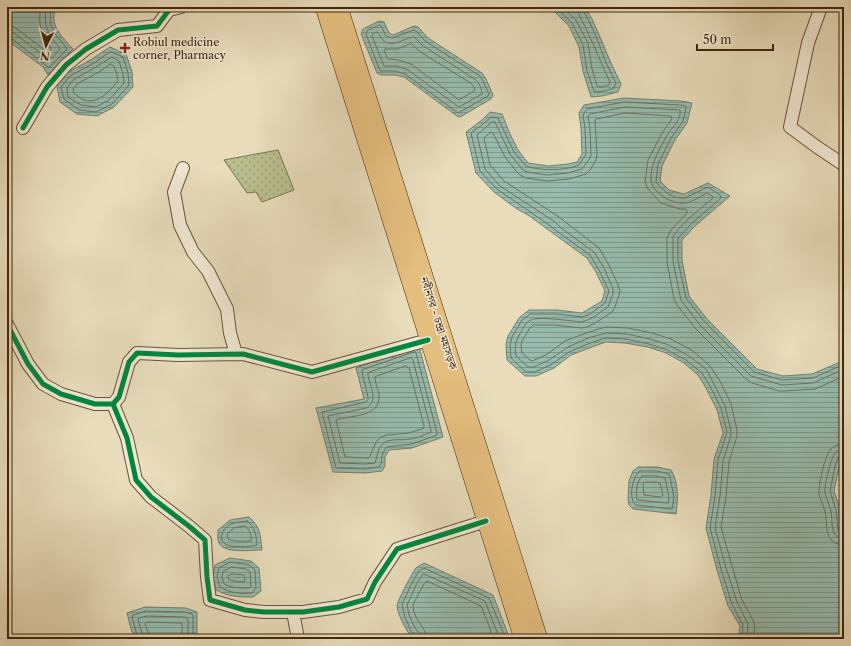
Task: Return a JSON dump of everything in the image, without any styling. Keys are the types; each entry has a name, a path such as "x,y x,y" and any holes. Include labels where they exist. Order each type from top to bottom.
{"highway":[{"name":"নবীনগর - চন্দ্রা মহাসড়ক","path":"324,7 523,639"},
{"name":"নবীনগর - চন্দ্রা মহাসড়ক","path":"338,7 539,639"}],"street":[{"path":"24,128 47,88 66,65 86,48 118,30 157,26 169,10 181,7"},
{"path":"821,7 808,42 790,127 844,165"},
{"path":"183,168 174,192 180,225 193,252 208,271 228,309 230,333 236,354"},
{"path":"7,324 28,364 42,384 61,394 95,404 113,404 119,397 129,362 137,353 178,355 243,354 312,372 428,340"},
{"path":"113,404 127,438 136,480 150,497 205,540 210,600 245,610 264,612 303,612 339,607 367,599 397,548 486,521"},
{"path":"293,612 298,639"}],"green space":[{"path":"278,150 294,190 262,202 256,192 247,193 224,160"}],"water":[{"path":"7,7 57,7 54,13 55,24 61,35 73,49 48,75 43,67 7,40"},
{"path":"550,7 585,7 592,19 621,84 618,92 591,97 583,71 579,47 569,26"},
{"path":"379,21 384,22 389,33 393,35 414,26 418,27 428,38 482,73 493,95 491,99 460,117 404,77 395,75 381,75 377,73 361,34 363,29"},
{"path":"110,47 126,54 132,72 133,87 114,107 97,116 77,114 60,102 57,86 67,73"},
{"path":"624,98 692,103 687,123 675,140 662,166 660,181 669,190 684,194 708,183 730,196 695,226 682,240 682,260 689,296 707,319 757,369 783,376 812,374 838,363 844,357 844,454 839,467 834,491 840,509 844,550 844,639 738,639 740,626 728,606 706,528 714,459 723,433 717,410 706,388 698,375 684,363 666,353 648,347 625,343 606,342 571,355 554,368 536,376 525,376 507,360 506,344 508,336 519,318 529,310 557,310 582,313 602,301 605,291 587,258 494,192 476,173 466,132 490,112 502,114 518,150 528,163 548,166 568,164 577,162 582,154 579,113 584,105"},
{"path":"419,346 443,437 412,448 389,450 385,457 385,466 382,471 365,473 333,472 316,408 364,399 356,368"},
{"path":"638,467 657,467 671,470 677,486 676,514 633,509 629,505 629,481 633,471"},
{"path":"249,517 258,528 262,550 232,550 226,549 219,543 218,530 230,520"},
{"path":"230,558 251,561 259,568 261,591 253,597 234,596 216,590 213,577 215,565"},
{"path":"424,563 493,595 508,634 504,639 413,639 403,623 397,609 397,605 402,592 414,571 417,567"},
{"path":"145,607 186,608 197,612 197,639 135,639 127,613"}],"cycle path":[{"path":"23,128 47,87 66,65 86,49 118,30 157,26 169,10 181,7"},
{"path":"7,324 28,364 43,384 61,394 95,404 113,404 119,397 129,362 137,353 178,355 243,354 312,372 428,340"},
{"path":"113,404 127,438 136,480 151,497 205,540 210,600 245,610 264,612 303,612 339,607 367,599 375,582 397,549 486,521"}],"place":[{"name":"Robiul medicine corner, Pharmacy","path":"125,48"}]}
